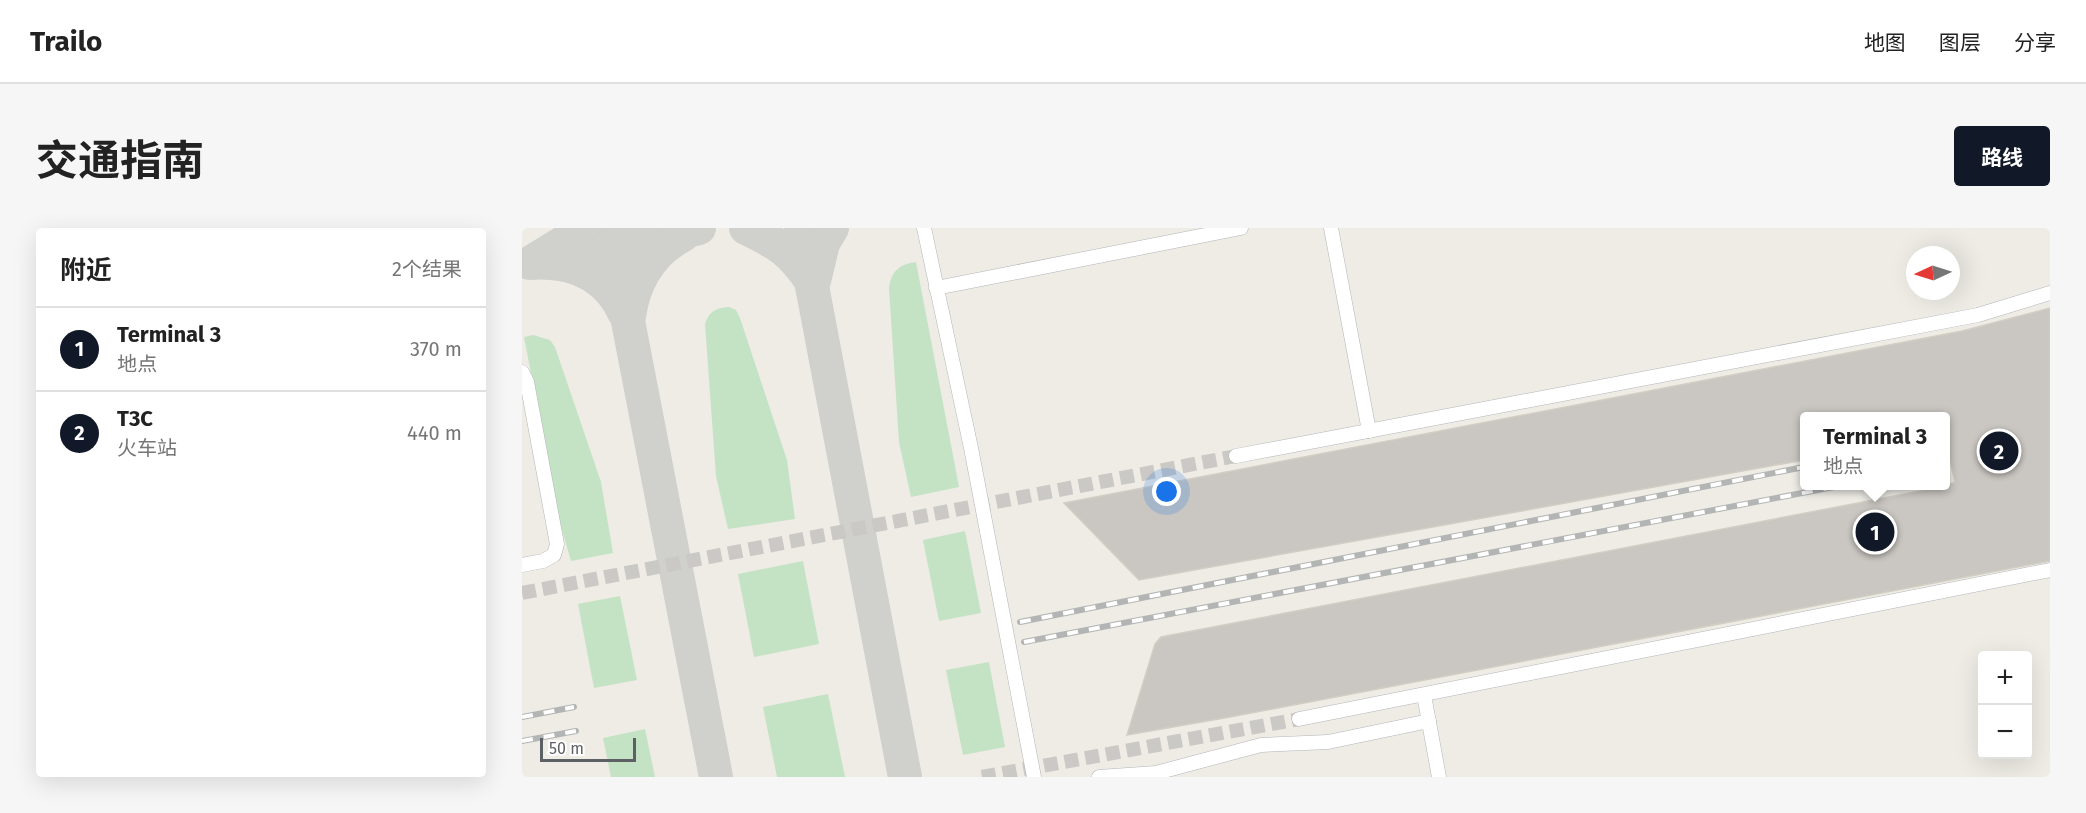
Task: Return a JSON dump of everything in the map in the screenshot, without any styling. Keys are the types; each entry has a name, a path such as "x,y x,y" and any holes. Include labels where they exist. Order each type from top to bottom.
{"lane":[{"path":"924,228 971,448 1034,777"},
{"path":"936,288 1241,228"},
{"path":"1330,228 1369,431"},
{"path":"1236,456 1978,315 2050,293"},
{"path":"522,372 527,382 557,544 554,555 543,561 522,565"},
{"path":"1299,719 2050,570"},
{"path":"1424,695 1439,777"},
{"path":"1099,777 1156,773 1261,745 1328,742 1429,721"}],"green space":[{"path":"916,262 959,487 911,497 899,442 889,288 897,269"},
{"path":"729,307 736,310 740,318 787,460 795,519 728,529 716,476 705,324 714,311"},
{"path":"533,335 550,340 555,347 601,482 613,553 571,561 560,523 524,337"},
{"path":"965,531 981,613 939,621 923,540"},
{"path":"803,561 819,644 754,657 738,574"},
{"path":"620,596 637,680 594,688 578,604"},
{"path":"989,662 1005,747 963,755 946,670"},
{"path":"828,694 845,777 777,777 763,707"},
{"path":"645,729 655,777 611,777 603,738"}],"building":[{"path":"2050,308 2050,561 1127,735 1155,644 1161,637 1925,490 1950,490 1950,484 1955,482 1950,460 1950,412 1800,412 1800,461 1139,580 1064,503 1962,331"}],"taxiway":[{"path":"577,228 569,239 530,263 560,264 586,272 608,289 625,314"},
{"path":"610,228 716,777"},
{"path":"591,251 699,228"},
{"path":"746,228 784,249 812,282"},
{"path":"801,228 905,777"},
{"path":"814,281 823,243 832,228"},
{"path":"629,316 635,291 646,268 662,250 683,235"}],"tunnel":[{"path":"522,593 1236,456"},
{"path":"982,777 1299,719"}],"railway":[{"path":"1020,622 1800,468"},
{"path":"1024,642 1818,490"},
{"path":"522,717 574,707"},
{"path":"522,741 576,731"}],"place":[{"name":"T3C","path":"1999,451"},
{"name":"Terminal 3","path":"1875,532"}]}
